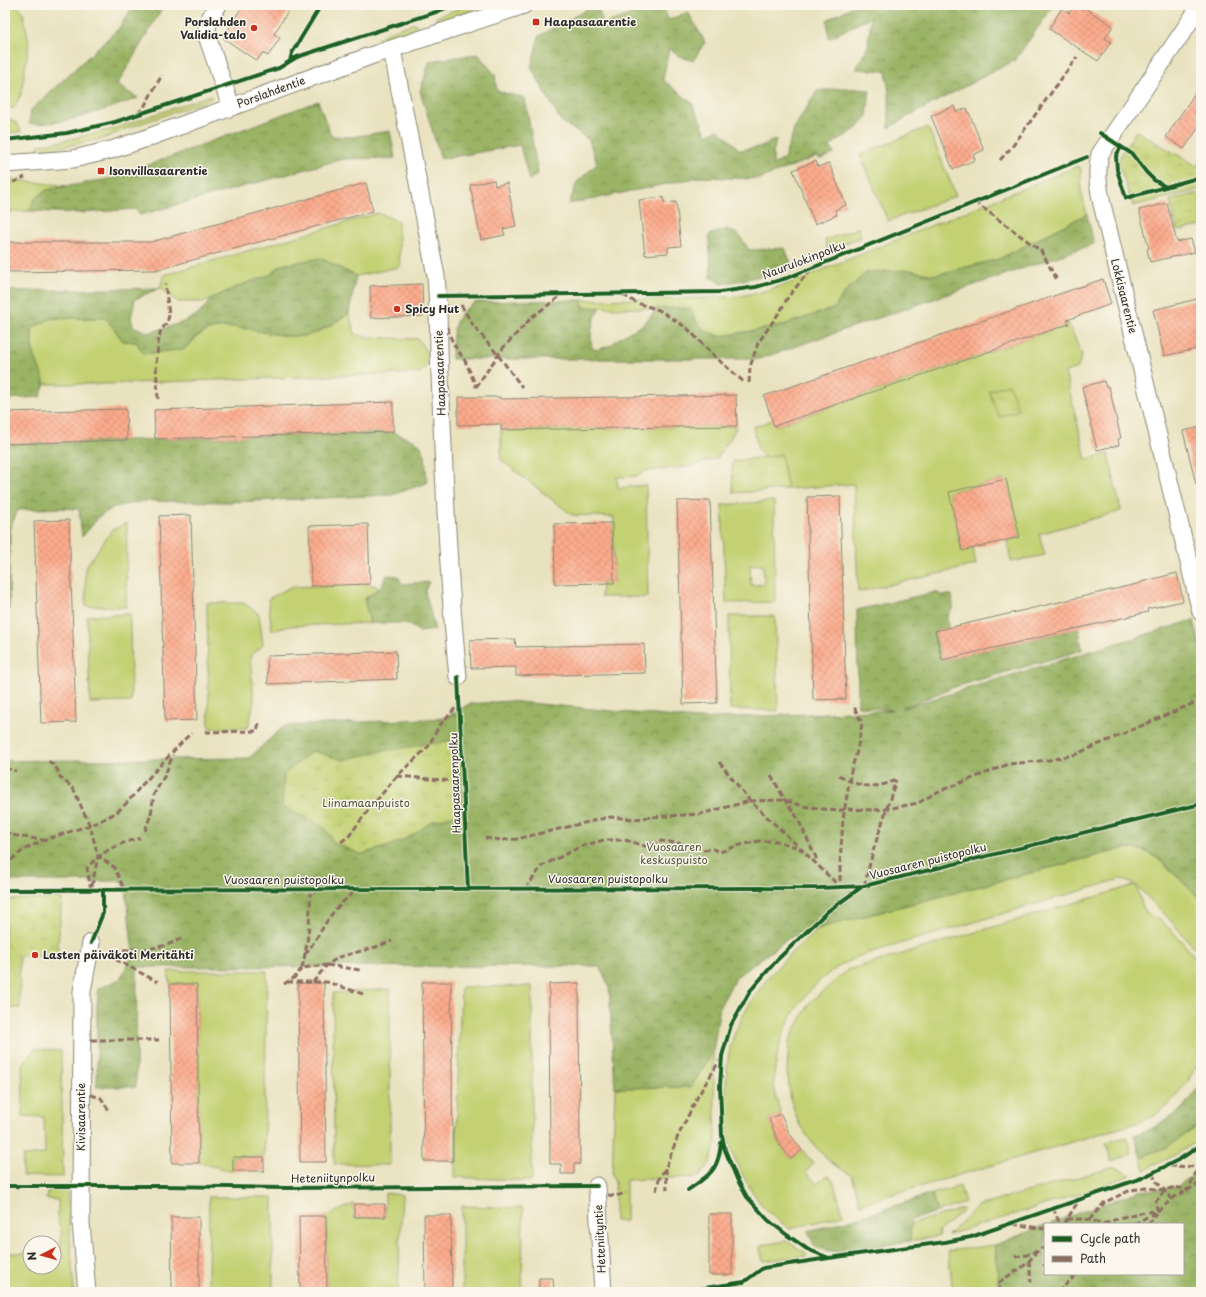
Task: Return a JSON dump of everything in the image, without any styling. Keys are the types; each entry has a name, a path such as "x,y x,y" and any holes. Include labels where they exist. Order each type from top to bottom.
{"street":[{"path":"218,5 209,20 206,33 231,107"},
{"name":"Porslahdentie","path":"9,161 48,162 73,159 111,150 392,49 524,5"},
{"name":"Lokkisaarentie","path":"1201,5 1100,154 1097,166 1102,204 1201,612"},
{"name":"Haapasaarentie","path":"392,49 436,283 449,560 458,677"},
{"name":"Kivisaarentie","path":"87,1292 81,1222 82,991 91,943"},
{"name":"Heteniityntie","path":"597,1186 603,1292"}],"green space":[{"path":"5,5 16,5 23,12 29,43 21,95 13,109 5,104"},
{"path":"134,5 164,5 117,85 138,98 84,116 57,122 29,124 31,110 119,28"},
{"path":"468,5 487,5 438,22 436,17"},
{"path":"597,5 603,24 629,15 635,5 661,5 669,20 688,12 705,42 693,61 679,56 669,48 663,80 692,103 707,135 718,129 740,150 759,147 776,139 773,154 773,165 784,159 795,127 817,91 843,88 870,90 867,117 857,128 830,146 834,154 821,159 816,157 759,179 700,177 569,204 577,182 597,164 589,140 561,121 531,67 539,36"},
{"path":"856,5 1054,5 1015,60 889,128 889,93 886,71 856,69 868,46 871,17 829,38 827,20"},
{"path":"415,23 417,25 416,29 378,40 377,39 389,32"},
{"path":"478,54 495,75 497,91 525,98 538,174 529,180 520,145 441,159 420,91 430,61"},
{"path":"211,95 212,97 209,100 125,129 105,138 66,146 40,150 38,149 38,145 113,129"},
{"path":"318,101 331,136 351,137 390,131 395,158 343,159 140,215 136,209 80,213 29,211 34,200 47,190 114,178"},
{"path":"5,116 18,124 21,132 5,133"},
{"path":"928,127 956,196 888,221 860,155"},
{"path":"1136,131 1197,166 1201,160 1201,189 1133,206 1119,165 1120,156"},
{"path":"1078,166 1081,169 1081,191 1087,214 999,259 934,275 908,270 845,292 835,308 777,327 721,336 700,326 692,314 665,309 583,307 582,300 707,298 741,296 765,291 790,283"},
{"path":"5,179 68,186 48,190 39,195 29,211 5,212"},
{"path":"1198,193 1201,204 1201,226 1177,231 1170,200"},
{"path":"378,213 398,221 400,267 356,276 322,259 281,265 270,275 246,283 205,302 178,302 160,288 164,275"},
{"path":"1087,214 1094,244 759,359 452,359 453,333 457,320 461,313 476,302 582,300 583,307 600,308 595,317 591,332 592,348 597,350 611,345 619,338 644,324 657,308 690,308 694,318 701,327 710,333 721,336 777,327 835,308 845,292 867,272 908,270 934,275 999,259"},
{"path":"858,228 861,237 828,250 825,240"},
{"path":"727,229 739,235 749,250 785,248 792,266 761,276 722,284 711,277 709,235"},
{"path":"320,258 356,276 349,313 333,324 315,333 303,336 291,336 277,335 235,327 221,327 209,330 198,336 185,349 144,354 136,342 123,341 106,318 52,318 32,328 32,348 45,384 40,397 5,399 5,291 160,288 135,299 131,318 133,326 149,333 184,322 200,313 212,298 246,283 270,275 281,265"},
{"path":"349,313 355,334 366,337 418,339 432,360 419,373 103,384 45,384 32,348 32,328 52,318 106,318 123,341 185,349 199,335 213,328 239,327 285,336 328,327"},
{"path":"1069,324 1082,354 1078,368 1065,372 1086,459 1108,454 1121,511 1039,534 1045,555 1011,562 1007,540 1020,537 1006,479 949,492 962,550 973,548 976,565 858,592 854,484 788,489 781,454 765,458 758,449 753,427 772,420 775,426"},
{"path":"1009,384 1019,410 999,417 989,391"},
{"path":"737,426 717,458 686,467 646,471 638,476 617,477 618,488 646,485 648,597 601,597 602,583 614,583 614,517 572,515 501,460 501,430"},
{"path":"393,432 419,443 425,455 427,483 392,495 231,502 144,501 114,507 100,516 82,537 79,509 60,508 18,510 10,528 9,609 5,610 5,444"},
{"path":"781,454 788,489 733,493 733,461"},
{"path":"774,501 775,602 726,603 722,505","holes":["763,564 764,584 751,585 750,565"]},
{"path":"127,523 126,607 86,606 85,568 112,530"},
{"path":"387,575 398,576 402,584 429,582 425,591 435,630 420,632 406,623 370,623 364,599 380,588"},
{"path":"370,584 380,588 364,599 370,623 290,626 272,631 268,599 291,587"},
{"name":"Vuosaaren keskuspuisto","path":"936,592 941,595 952,595 953,608 947,616 948,628 935,631 942,660 1079,628 1082,650 951,688 903,708 1194,620 1201,649 1201,899 1169,867 1155,856 1143,850 1126,848 823,927 789,938 736,977 720,1006 713,1052 691,1087 615,1088 609,986 599,966 137,967 136,1087 97,1087 97,1005 99,988 120,979 133,955 125,881 5,881 5,761 249,758 284,726 445,718 469,704 509,701 696,719 893,710 858,706 857,610","holes":["312,751 343,760 377,752 460,814 432,821 413,835 389,846 361,854 334,843 325,828"]},
{"path":"207,603 244,603 259,614 263,645 250,657 254,701 248,728 209,728"},
{"path":"130,614 131,702 90,703 87,616"},
{"path":"729,616 775,616 778,711 730,709"},
{"name":"Liinamaanpuisto","path":"455,740 460,814 432,821 413,835 389,846 361,854 334,843 325,828 282,806 284,775 312,751 343,760 377,752"},
{"path":"1126,848 1149,853 1156,857 1201,899 1201,955 1136,885 1144,911 1162,922 1179,938 1194,956 1201,974 1201,1058 1188,1081 1168,1105 1154,1116 1140,1122 860,1204 852,1176 830,1162 813,1144 799,1124 791,1101 787,1071 789,1041 810,1002 848,970 1135,885 1121,879 862,955 830,972 816,984 804,997 794,1012 780,1045 774,1081 775,1094 781,1114 769,1119 780,1145 791,1159 802,1150 813,1164 806,1172 817,1184 825,1176 829,1176 834,1183 843,1215 790,1229 777,1220 754,1195 737,1164 728,1135 726,1093 729,1055 735,1033 751,1002 783,961 823,927"},
{"path":"62,898 57,956 19,956 20,1008 5,1008 5,900"},
{"path":"168,971 267,971 264,1157 233,1157 233,1171 199,1163 197,984 170,984"},
{"path":"532,986 532,1181 455,1177 461,987"},
{"path":"390,989 390,1165 334,1164 333,993"},
{"path":"34,1049 61,1051 63,1177 22,1176 23,1156 45,1154 44,1117 23,1116 22,1064"},
{"path":"713,1052 716,1143 710,1163 699,1177 626,1180 626,1221 615,1221 615,1182 612,1175 615,1088 691,1087"},
{"path":"1201,1084 1201,1124 1167,1147 1141,1157 1134,1135 1153,1128 1181,1110"},
{"path":"1201,1124 1201,1138 1179,1153 1145,1170 1141,1157 1167,1147"},
{"path":"1127,1137 1132,1154 1111,1161 1106,1142"},
{"path":"1114,1167 1131,1175 1086,1192 948,1235 978,1206"},
{"path":"1201,1170 1201,1292 1000,1292 995,1245 1044,1225 1044,1275 1184,1275 1184,1223 1052,1223 1139,1191 1176,1187"},
{"path":"960,1186 965,1203 937,1212 932,1194"},
{"path":"48,1190 67,1191 74,1292 5,1292 5,1253 22,1253 22,1275 62,1275 62,1235 58,1221 58,1200 46,1199"},
{"path":"385,1193 402,1195 398,1292 327,1292 326,1216 354,1204 354,1217 385,1217"},
{"path":"932,1194 937,1212 911,1220 910,1241 838,1252 815,1247 808,1231 847,1221"},
{"path":"209,1197 273,1197 273,1292 208,1292"},
{"path":"462,1206 523,1208 522,1292 462,1292"},
{"path":"962,1209 963,1211 938,1232 940,1236 910,1241 911,1224"},
{"path":"787,1241 806,1253 806,1256 763,1261 760,1249 761,1245"},
{"path":"995,1245 1000,1292 953,1292 948,1251"}],"building":[{"name":"Porslahden Validia-talo","path":"243,5 292,5 274,34 280,38 268,56 262,53 257,61 223,38"},
{"path":"1074,5 1080,5 1113,26 1105,38 1111,42 1098,61 1049,29 1062,8 1069,13"},
{"path":"1201,84 1201,124 1184,149 1166,137"},
{"path":"954,106 956,112 967,108 984,150 973,155 975,160 953,169 931,116"},
{"path":"816,161 818,167 829,163 846,205 835,210 837,215 815,224 793,170"},
{"path":"494,180 495,186 507,183 516,226 503,229 505,235 481,240 470,185"},
{"path":"366,183 373,211 156,270 5,272 5,242 151,242"},
{"path":"663,197 664,203 676,202 681,246 668,247 668,253 645,255 639,200"},
{"path":"1167,203 1177,242 1191,239 1195,252 1150,262 1147,249 1149,248 1139,210"},
{"path":"1103,279 1111,304 1067,320 1069,324 774,426 764,396"},
{"path":"422,284 423,316 371,318 370,286"},
{"path":"1201,298 1201,348 1164,356 1153,310"},
{"path":"1104,381 1106,387 1109,387 1121,438 1118,439 1119,445 1097,450 1082,387"},
{"path":"736,395 737,426 501,430 501,424 458,425 458,397 500,397 500,399"},
{"path":"393,402 393,432 155,439 154,410"},
{"path":"126,409 127,440 5,444 5,412"},
{"path":"1201,427 1201,484 1196,484 1183,431"},
{"path":"1006,479 1020,537 962,551 949,492"},
{"path":"840,496 846,699 813,700 807,497"},
{"path":"710,500 717,703 683,704 677,501"},
{"path":"191,515 197,720 165,721 159,516"},
{"path":"69,520 76,722 41,723 34,521"},
{"path":"612,523 614,583 555,584 554,524"},
{"path":"368,524 370,584 311,586 309,526"},
{"path":"1177,573 1183,601 1147,609 1148,612 942,660 935,631 1141,583"},
{"path":"515,639 516,647 644,644 645,673 516,676 516,667 471,668 470,640"},
{"path":"396,651 397,679 268,684 267,656"},
{"path":"422,982 451,982 453,1161 424,1161"},
{"path":"298,983 324,983 326,1162 300,1162"},
{"path":"579,983 580,1164 574,1164 574,1174 561,1174 561,1164 550,1164 549,984"},
{"path":"170,984 197,984 199,1163 172,1163"},
{"path":"781,1114 789,1133 802,1150 791,1159 779,1143 769,1119"},
{"path":"233,1157 264,1157 264,1171 233,1171"},
{"path":"354,1204 385,1204 385,1217 354,1217"},
{"path":"709,1214 732,1214 732,1275 709,1275"},
{"path":"424,1215 451,1215 452,1292 425,1292"},
{"path":"299,1216 326,1216 327,1292 300,1292"},
{"path":"171,1217 199,1217 199,1292 172,1292"},
{"path":"539,1278 553,1278 554,1292 539,1292"}],"marked path":[{"path":"1000,160 1012,147 1077,57"},
{"path":"138,113 144,107 162,75"},
{"path":"5,186 25,177"},
{"path":"975,202 1041,251 1057,280"},
{"path":"749,383 750,367 758,343 781,310 788,297 810,270"},
{"path":"158,399 156,365 159,337 161,330 167,323 169,315 165,283"},
{"path":"476,387 503,348 533,316 562,295"},
{"path":"623,295 637,303 659,310 687,328 712,354 745,383"},
{"path":"461,305 473,325 522,387"},
{"path":"448,327 452,341 465,361 476,387"},
{"path":"485,838 502,840 517,839 610,817 635,819 700,814 750,801 785,800 803,806 837,811 846,809 887,809 918,803 937,792 1009,764 1049,760 1074,755 1201,700"},
{"path":"341,842 349,836 397,776 428,747 439,726 460,703"},
{"path":"525,889 542,866 582,846 604,840 625,840 645,846 662,841 684,844 703,850 713,849 720,852 736,846 759,841 777,841 801,849 840,887 843,819 851,771 857,751 862,723 853,705"},
{"path":"205,732 257,731 259,723"},
{"path":"5,867 16,856 29,847 90,825 118,811 191,733"},
{"path":"145,831 151,814 154,794 165,775 173,755"},
{"path":"49,761 57,769 60,777 73,788 90,826 98,856 114,867 124,889"},
{"path":"719,762 750,801 798,846"},
{"path":"5,768 16,771"},
{"path":"771,775 785,800 797,817 818,862"},
{"path":"839,775 853,782 866,786 880,785 896,780"},
{"path":"397,776 453,781"},
{"path":"864,886 874,848 896,780"},
{"path":"5,832 11,835 43,840"},
{"path":"91,890 87,868 111,848 140,838"},
{"path":"92,886 98,856"},
{"path":"305,954 336,909 357,889"},
{"path":"302,968 309,929 310,890"},
{"path":"123,950 146,949 161,946 175,942 182,938"},
{"path":"284,984 295,977 302,968 327,965 339,957 392,941"},
{"path":"115,959 158,982"},
{"path":"327,965 360,970"},
{"path":"313,982 327,965"},
{"path":"287,982 327,982 366,995"},
{"path":"91,1040 159,1040"},
{"path":"656,1191 659,1179 666,1167 678,1136 698,1096 720,1060"},
{"path":"91,1095 101,1098 110,1112"},
{"path":"1089,1220 1105,1202 1131,1190 1146,1188 1165,1190 1175,1187 1188,1190 1198,1168 1201,1165"},
{"path":"1169,1166 1201,1167"},
{"path":"666,1168 667,1190"},
{"path":"1153,1173 1155,1180 1172,1199"},
{"path":"1136,1223 1158,1211 1176,1196 1201,1183"},
{"path":"1158,1211 1155,1203 1165,1190"},
{"path":"608,1195 615,1196 626,1193"},
{"path":"1065,1223 1079,1200"},
{"path":"1053,1208 1060,1223"},
{"path":"1107,1223 1129,1215 1156,1211"},
{"path":"1149,1223 1156,1213"},
{"path":"1067,1219 1084,1219 1101,1223"},
{"path":"1013,1224 1044,1229"},
{"path":"1000,1292 999,1283 1023,1266 1044,1248"},
{"path":"1015,1257 1027,1255 1036,1251"},
{"path":"1029,1261 1031,1282"},
{"path":"1058,1292 1076,1275"}],"cycle path":[{"path":"290,61 292,53 321,5"},
{"path":"5,140 67,133 115,122 279,68 297,57 454,5"},
{"path":"1100,133 1132,154 1154,180 1166,187"},
{"path":"1121,147 1116,156 1117,170 1126,198 1201,177"},
{"name":"Naurulokinpolku","path":"438,296 720,292 756,287 787,278 1087,157"},
{"name":"Haapasaarenpolku","path":"458,677 468,889"},
{"name":"Vuosaaren puistopolku","path":"5,890 819,888 864,886 1201,804"},
{"path":"863,886 828,911 777,960 750,991 731,1025 722,1056 720,1086 722,1135 725,1150 737,1179 747,1197 768,1220 787,1235 807,1249 829,1258 971,1237 1142,1178 1180,1159 1201,1145"},
{"path":"91,943 103,913 103,890"},
{"path":"688,1190 712,1171 718,1160 721,1143"},
{"name":"Heteniitynpolku","path":"5,1186 286,1188 597,1186"},
{"path":"620,1292 691,1290 744,1282 763,1268 829,1258"}],"place":[{"name":"Haapasaarentie","path":"536,22"},
{"name":"Porslahden Validia-talo","path":"254,28"},
{"name":"Isonvillasaarentie","path":"101,171"},
{"name":"Spicy Hut","path":"397,309"},
{"name":"Lasten päiväkoti Meritähti","path":"35,955"}]}
